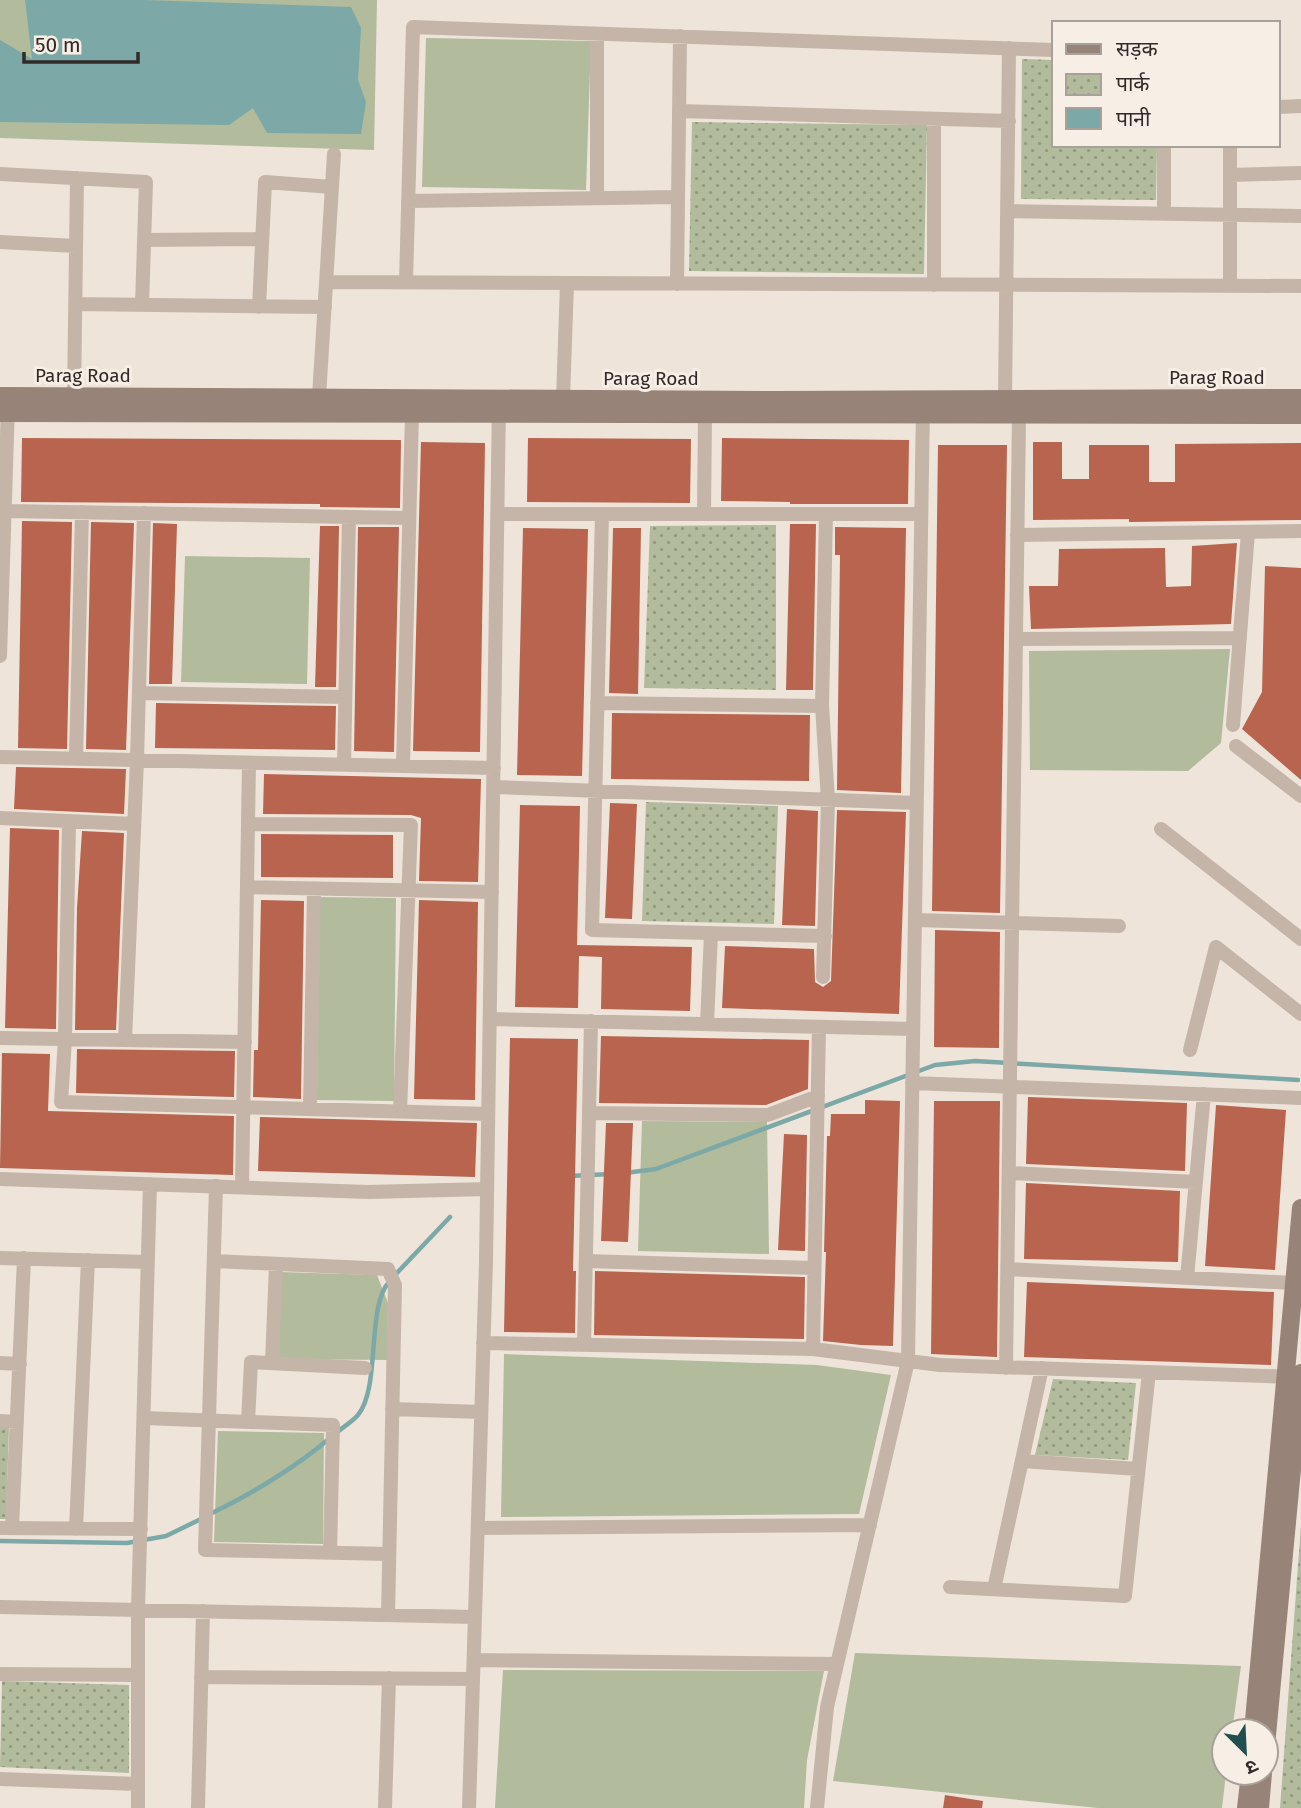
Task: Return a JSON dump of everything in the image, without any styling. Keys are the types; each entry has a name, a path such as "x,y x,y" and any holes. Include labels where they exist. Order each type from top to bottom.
{"street":[{"path":"406,282 413,27 1052,50"},
{"path":"597,34 597,198"},
{"path":"677,284 680,36"},
{"path":"1005,399 1009,48"},
{"path":"1280,107 1301,106"},
{"path":"679,111 1009,121"},
{"path":"934,119 934,285"},
{"path":"1164,147 1164,214"},
{"path":"1230,147 1230,286"},
{"path":"319,397 334,154"},
{"path":"1230,175 1301,173"},
{"path":"0,174 146,181 142,305"},
{"path":"74,396 77,178"},
{"path":"259,307 265,182 332,187"},
{"path":"408,201 678,197"},
{"path":"1008,211 1301,216"},
{"path":"144,240 262,239"},
{"path":"0,242 76,246"},
{"path":"326,282 1301,286"},
{"path":"563,399 567,283"},
{"path":"75,304 325,307"},
{"name":"Parag Road","path":"4,405 74,396 319,397 705,415 923,407 1005,399 1301,398"},
{"name":"Parag Road","path":"4,405 412,414 563,399 923,407 1018,416 1301,415"},
{"path":"0,656 5,511 4,405"},
{"path":"469,1808 487,1189 499,406"},
{"path":"817,1808 827,1707 908,1361 923,407"},
{"path":"403,766 412,414"},
{"path":"704,514 705,415"},
{"path":"1006,1367 1018,416"},
{"path":"5,511 410,518"},
{"path":"76,759 82,512"},
{"path":"125,1040 144,513"},
{"path":"498,514 920,514"},
{"path":"601,514 592,930 825,936"},
{"path":"823,977 828,800 822,706 826,514"},
{"path":"344,765 349,517"},
{"path":"1017,535 1301,531"},
{"path":"1233,725 1248,532"},
{"path":"1016,639 1240,638"},
{"path":"139,693 345,697"},
{"path":"597,703 822,706"},
{"path":"1236,746 1301,796"},
{"path":"0,757 494,768"},
{"path":"242,1187 249,762"},
{"path":"494,787 917,803"},
{"path":"0,818 134,824"},
{"path":"69,821 65,1039 61,1102 488,1114"},
{"path":"248,824 411,825 400,1111"},
{"path":"1160,829 1301,939"},
{"path":"247,887 492,892"},
{"path":"310,1109 314,889"},
{"path":"915,920 1119,926"},
{"path":"707,1024 711,933"},
{"path":"1190,1051 1216,947 1301,1014"},
{"path":"490,1018 913,1030"},
{"path":"584,1345 591,1021"},
{"path":"813,1349 819,1027"},
{"path":"0,1038 244,1042"},
{"path":"912,1081 1010,1080 1301,1098"},
{"path":"1187,1278 1204,1094"},
{"path":"589,1113 768,1115 818,1098"},
{"path":"1009,1173 1196,1182"},
{"path":"0,1178 368,1192 487,1189"},
{"path":"138,1808 138,1610 150,1184"},
{"path":"216,1186 205,1550 389,1554"},
{"path":"1269,1717 1288,1507 1296,1375 1294,1283 1301,1208"},
{"path":"0,1258 148,1262"},
{"path":"24,1258 17,1422 6,1528 76,1529 140,1538"},
{"path":"76,1529 88,1261"},
{"path":"214,1261 388,1269 395,1285 388,1615"},
{"path":"586,1261 814,1268"},
{"path":"272,1363 276,1265"},
{"path":"1008,1269 1294,1283"},
{"path":"483,1343 813,1349 940,1365 1296,1375"},
{"path":"248,1422 251,1362 365,1368"},
{"path":"0,1363 20,1364"},
{"path":"994,1589 1042,1368"},
{"path":"950,1587 1125,1595 1149,1372"},
{"path":"393,1409 481,1412"},
{"path":"144,1418 333,1426 330,1553"},
{"path":"0,1421 17,1422"},
{"path":"1022,1461 1139,1469"},
{"path":"1256,1717 1288,1507"},
{"path":"478,1528 870,1525"},
{"path":"0,1607 475,1617"},
{"path":"198,1808 203,1611"},
{"path":"474,1660 837,1664"},
{"path":"0,1674 138,1675"},
{"path":"201,1677 473,1679"},
{"path":"385,1808 389,1678"},
{"path":"0,1779 138,1784"},
{"path":"1247,1808 1249,1787"},
{"path":"1260,1808 1262,1787"}],"green space":[{"path":"0,0 377,0 374,150 0,138"},
{"path":"426,38 591,41 586,190 422,187"},
{"path":"1022,59 1052,60 1052,147 1157,147 1156,200 1021,199"},
{"path":"692,122 927,125 924,274 689,271"},
{"path":"776,525 776,690 644,688 650,526"},
{"path":"185,556 310,558 307,684 181,682"},
{"path":"1230,649 1221,743 1188,771 1030,770 1029,651"},
{"path":"646,802 778,806 774,924 642,921"},
{"path":"319,897 396,898 394,1101 317,1100"},
{"path":"642,1121 767,1122 769,1254 638,1251"},
{"path":"279,1272 377,1275 388,1303 387,1360 276,1359"},
{"path":"504,1354 817,1365 891,1375 859,1514 501,1517"},
{"path":"1053,1379 1136,1383 1128,1460 1035,1455"},
{"path":"0,1426 9,1426 6,1519 0,1519"},
{"path":"218,1431 324,1433 323,1544 214,1542"},
{"path":"1301,1525 1301,1808 1280,1808"},
{"path":"855,1653 1241,1666 1234,1717 1210,1717 1210,1787 1224,1787 1222,1808 1098,1808 833,1781"},
{"path":"503,1670 824,1671 807,1760 804,1808 495,1808"},
{"path":"2,1681 129,1685 129,1773 0,1767"}],"water":[{"path":"25,0 144,0 351,7 361,28 358,80 366,102 361,134 267,133 253,108 229,125 0,122 0,40 32,59"}],"building":[{"path":"22,438 401,440 400,508 320,507 320,504 21,502"},
{"path":"528,438 691,439 690,503 527,502"},
{"path":"722,438 909,440 908,504 721,501"},
{"path":"421,442 485,443 480,752 413,751"},
{"path":"1033,442 1062,442 1062,479 1089,479 1089,445 1149,445 1149,482 1175,482 1175,444 1301,443 1301,520 1033,520"},
{"path":"938,445 1007,445 1000,913 932,911"},
{"path":"22,521 72,522 67,749 18,748"},
{"path":"91,522 134,523 126,750 86,749"},
{"path":"153,523 177,524 172,684 149,684"},
{"path":"790,524 816,524 813,690 786,690"},
{"path":"320,526 339,526 336,687 315,687"},
{"path":"358,527 399,527 394,752 354,751"},
{"path":"835,527 906,528 901,793 837,790 840,555 835,555"},
{"path":"523,528 588,529 582,776 517,775"},
{"path":"613,528 641,528 638,694 609,693"},
{"path":"1237,543 1231,624 1031,629 1029,586 1058,586 1059,549 1165,548 1166,587 1191,586 1192,546"},
{"path":"1265,566 1301,568 1301,780 1242,729 1262,692"},
{"path":"156,703 336,706 335,750 155,748"},
{"path":"612,713 810,715 809,781 611,779"},
{"path":"16,767 126,769 124,814 14,809"},
{"path":"264,774 481,779 478,882 419,881 421,818 411,815 263,814"},
{"path":"610,803 637,804 632,919 605,918"},
{"path":"520,805 580,806 577,945 692,947 690,1011 601,1009 602,957 579,956 578,1008 515,1007"},
{"path":"787,809 818,811 815,926 782,925"},
{"path":"837,810 906,812 899,1014 722,1008 725,946 814,949 815,982 823,987 831,981"},
{"path":"10,828 59,830 56,1029 5,1028"},
{"path":"82,831 124,833 116,1030 75,1030 77,908"},
{"path":"261,834 393,835 393,878 261,877"},
{"path":"261,900 304,901 301,1099 253,1097 254,1050 258,1050"},
{"path":"419,900 478,902 475,1100 414,1099"},
{"path":"935,930 1000,932 999,1048 934,1047"},
{"path":"601,1036 809,1040 808,1089 766,1105 599,1103"},
{"path":"510,1038 578,1039 573,1271 576,1271 575,1333 504,1332"},
{"path":"77,1049 235,1051 234,1097 76,1093"},
{"path":"2,1053 50,1054 48,1111 234,1116 233,1175 0,1168"},
{"path":"1028,1097 1187,1103 1185,1171 1026,1164"},
{"path":"865,1100 900,1101 893,1346 823,1341 827,1136 830,1136 831,1114 865,1114"},
{"path":"934,1101 1000,1101 997,1357 931,1354"},
{"path":"1216,1105 1286,1110 1275,1270 1205,1266"},
{"path":"260,1117 477,1123 475,1177 258,1171"},
{"path":"606,1123 633,1123 628,1242 601,1241"},
{"path":"784,1134 807,1135 805,1251 778,1250"},
{"path":"1026,1183 1180,1191 1178,1262 1024,1259"},
{"path":"595,1271 805,1277 804,1339 594,1335"},
{"path":"1027,1282 1274,1292 1271,1365 1024,1357"},
{"path":"945,1795 983,1801 982,1808 943,1808"}],"waterway":[{"path":"625,1173 656,1169 935,1065 975,1061 1298,1080"},
{"path":"570,1176 610,1174"},
{"path":"395,1275 450,1217"},
{"path":"336,1433 356,1418 365,1402 378,1309 389,1282"},
{"path":"210,1514 272,1480 330,1438"},
{"path":"0,1541 127,1543 166,1536 203,1518"}]}
